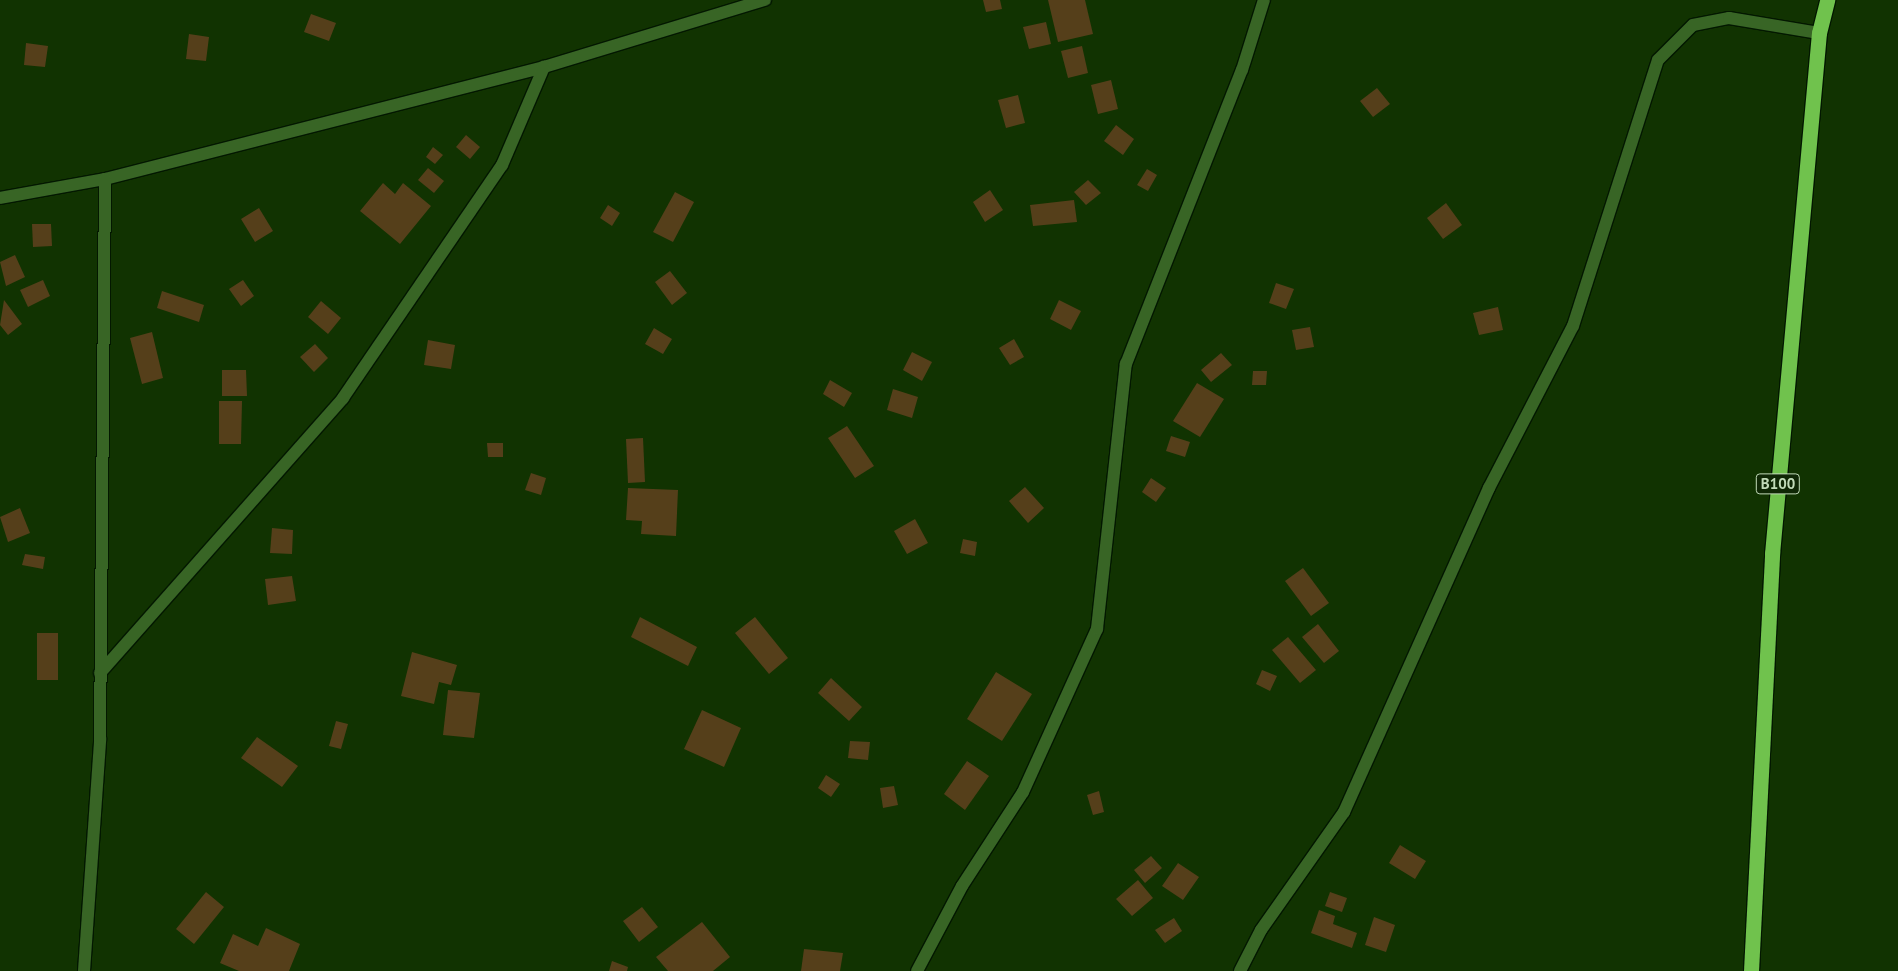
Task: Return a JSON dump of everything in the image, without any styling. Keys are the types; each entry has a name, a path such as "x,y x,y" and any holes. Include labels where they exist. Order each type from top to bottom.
{"highway":[{"name":"B100","path":"1751,971 1772,554 1819,33 1827,0"}],"street":[{"path":"0,198 105,179 544,67 765,0"},
{"path":"917,971 962,886 1023,792 1096,629 1126,364 1239,80 1264,0"},
{"path":"1240,971 1261,930 1344,812 1489,488 1573,326 1658,60 1693,25 1729,18 1819,33"},
{"path":"100,673 343,398 502,165 544,67"},
{"path":"84,971 100,673 105,179"}],"building":[{"path":"983,0 1000,0 1002,9 986,12"},
{"path":"1048,0 1085,0 1093,34 1058,42"},
{"path":"311,14 336,23 329,41 304,32"},
{"path":"1046,22 1051,44 1029,49 1023,27"},
{"path":"189,34 209,37 206,61 186,59"},
{"path":"26,43 48,46 45,67 24,65"},
{"path":"1082,46 1088,73 1068,78 1061,51"},
{"path":"1111,80 1118,109 1098,114 1091,85"},
{"path":"1377,88 1390,104 1373,117 1360,101"},
{"path":"1018,95 1025,123 1006,128 998,100"},
{"path":"1116,125 1134,139 1123,155 1104,141"},
{"path":"466,135 480,147 470,159 456,147"},
{"path":"433,147 443,155 435,164 426,157"},
{"path":"428,168 444,181 434,193 418,180"},
{"path":"1147,169 1157,175 1148,191 1137,185"},
{"path":"1088,180 1101,193 1086,205 1074,192"},
{"path":"383,183 395,194 403,183 431,206 400,244 360,211"},
{"path":"990,190 1003,210 985,222 973,202"},
{"path":"675,192 694,202 673,242 653,232"},
{"path":"1074,200 1077,222 1033,226 1030,205"},
{"path":"1446,203 1462,225 1443,239 1427,218"},
{"path":"608,205 620,213 612,226 600,218"},
{"path":"259,208 273,231 255,242 241,219"},
{"path":"32,224 51,224 52,246 33,247"},
{"path":"15,255 25,277 6,286 0,262"},
{"path":"670,271 687,293 672,305 655,282"},
{"path":"43,280 50,296 28,307 20,290"},
{"path":"243,280 254,296 241,306 229,289"},
{"path":"1276,283 1294,289 1286,309 1269,303"},
{"path":"162,291 204,305 199,322 157,308"},
{"path":"4,300 22,324 8,335 0,325"},
{"path":"1059,300 1081,311 1071,330 1050,319"},
{"path":"321,301 341,318 328,334 308,317"},
{"path":"1498,307 1503,330 1479,335 1473,313"},
{"path":"1310,327 1314,347 1296,350 1292,330"},
{"path":"654,328 672,339 663,354 645,344"},
{"path":"152,332 163,378 142,384 130,338"},
{"path":"1014,339 1024,357 1010,365 999,348"},
{"path":"428,340 455,345 451,369 424,365"},
{"path":"315,344 328,358 314,372 300,357"},
{"path":"912,352 932,362 922,381 903,370"},
{"path":"1221,353 1232,365 1211,382 1201,370"},
{"path":"222,370 246,370 247,396 222,396"},
{"path":"1253,371 1267,371 1266,385 1252,385"},
{"path":"830,380 852,393 844,407 823,394"},
{"path":"1197,383 1224,399 1200,437 1173,421"},
{"path":"893,389 918,397 912,418 887,410"},
{"path":"219,401 242,401 241,444 219,444"},
{"path":"847,426 874,466 855,478 828,438"},
{"path":"1171,436 1190,442 1185,457 1166,451"},
{"path":"643,438 645,482 628,483 626,439"},
{"path":"487,443 503,443 503,457 488,457"},
{"path":"531,473 546,478 541,495 525,490"},
{"path":"1151,478 1166,488 1156,502 1142,492"},
{"path":"1025,487 1044,508 1028,523 1009,501"},
{"path":"628,488 678,490 676,536 641,534 642,521 626,520"},
{"path":"20,508 30,533 8,542 0,517"},
{"path":"915,519 928,543 907,554 894,531"},
{"path":"272,528 293,530 292,554 270,553"},
{"path":"963,539 977,542 975,556 960,553"},
{"path":"25,554 45,557 43,569 22,565"},
{"path":"1303,568 1329,603 1311,616 1285,581"},
{"path":"292,576 296,601 268,605 265,579"},
{"path":"640,617 697,647 688,666 631,637"},
{"path":"755,617 788,658 769,674 735,633"},
{"path":"1318,624 1339,651 1324,663 1302,637"},
{"path":"37,633 58,633 58,680 37,680"},
{"path":"1288,637 1316,670 1300,683 1272,650"},
{"path":"412,652 457,665 451,685 439,682 434,704 401,696"},
{"path":"1262,670 1277,676 1270,691 1256,684"},
{"path":"996,672 1032,694 1002,741 967,719"},
{"path":"831,678 862,707 849,721 818,693"},
{"path":"448,690 480,693 474,738 443,735"},
{"path":"702,710 741,728 724,767 684,749"},
{"path":"336,721 348,724 341,749 329,746"},
{"path":"257,737 298,766 282,787 241,758"},
{"path":"850,741 870,742 868,760 848,758"},
{"path":"967,761 989,776 965,810 944,794"},
{"path":"826,775 840,784 831,797 818,788"},
{"path":"894,786 898,805 883,808 880,788"},
{"path":"1099,791 1104,812 1093,815 1087,795"},
{"path":"1400,845 1426,861 1415,879 1389,863"},
{"path":"1151,856 1162,868 1145,883 1134,870"},
{"path":"1178,863 1199,877 1183,900 1162,886"},
{"path":"1138,880 1153,898 1132,916 1116,899"},
{"path":"206,892 224,907 194,944 176,929"},
{"path":"1330,892 1347,898 1342,912 1325,906"},
{"path":"642,907 658,927 639,942 623,921"},
{"path":"1319,910 1335,916 1333,924 1357,933 1352,948 1311,933"},
{"path":"1374,917 1395,925 1386,952 1365,945"},
{"path":"1174,918 1182,931 1165,943 1155,930"},
{"path":"702,922 730,957 713,971 668,971 656,957"},
{"path":"266,928 300,944 289,971 239,971 220,963 233,934 258,946"},
{"path":"804,949 843,953 840,971 801,971"},
{"path":"612,961 628,967 627,971 609,971"}]}
